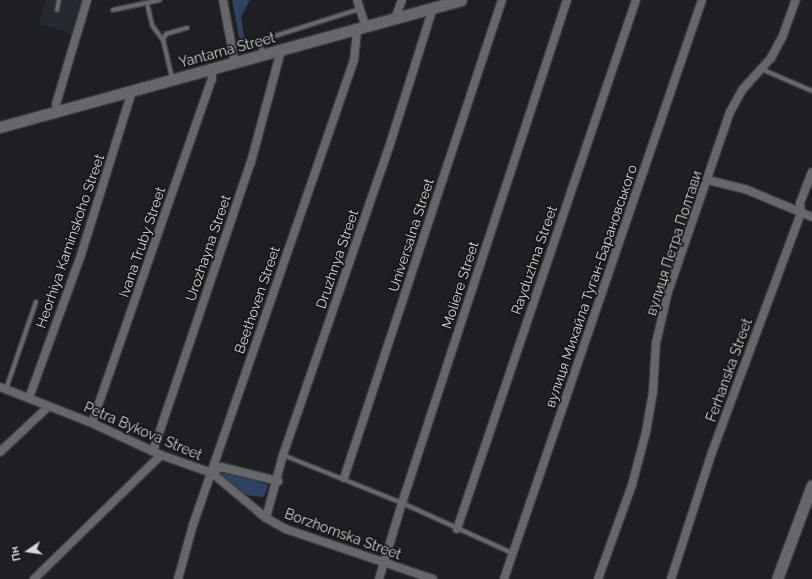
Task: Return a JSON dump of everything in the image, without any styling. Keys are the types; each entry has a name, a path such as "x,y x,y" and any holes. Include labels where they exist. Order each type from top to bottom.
{"main road":[{"name":"Yantarna Street","path":"0,127 235,64 461,0"},
{"path":"777,579 812,485"}],"street":[{"path":"58,111 56,104 87,0"},
{"path":"223,0 235,64"},
{"path":"357,0 360,9 362,28"},
{"path":"395,19 402,0"},
{"name":"Universalna Street","path":"344,478 502,0"},
{"name":"Moliere Street","path":"379,579 402,502 567,0"},
{"name":"Rayduzhna Street","path":"457,529 636,0"},
{"name":"вулиця Михайла Туган-Барановського","path":"504,579 702,0"},
{"name":"вулиця Петра Полтави","path":"598,579 632,486 646,432 654,392 656,343 662,312 730,112 742,90 771,58 783,35 796,0"},
{"name":"Druzhnya Street","path":"266,518 278,481 283,455 389,148 433,8"},
{"name":"Beethoven Street","path":"178,579 193,525 354,60 362,28"},
{"name":"Urozhayna Street","path":"153,450 251,162 281,51"},
{"name":"Ivana Truby Street","path":"92,423 212,79 212,70"},
{"name":"Heorhiya Kaminskoho Street","path":"29,398 81,256 132,91"},
{"name":"Ferhanska Street","path":"671,579 711,456 801,213 800,203 812,172"},
{"path":"708,180 745,189 812,217"},
{"name":"Petra Bykova Street","path":"3,388 92,423 161,455 212,473 221,468 278,481"},
{"path":"0,452 49,406"},
{"path":"34,579 161,455"},
{"name":"Borzhomska Street","path":"212,473 266,518 286,529 384,564 433,579"}],"lane":[{"path":"57,10 59,0"},
{"path":"113,10 160,0"},
{"path":"147,3 152,25 162,40 172,80"},
{"path":"263,56 259,41 360,9"},
{"path":"162,40 166,34 187,28"},
{"path":"761,70 812,91"},
{"path":"3,388 36,302"},
{"path":"283,455 402,502 457,529 513,553"}],"shaded area":[{"path":"46,0 83,0 73,35 39,23"},
{"path":"232,0 250,0 241,17 245,41 240,42"},
{"path":"224,470 268,485 264,497 245,495 221,476"}]}
